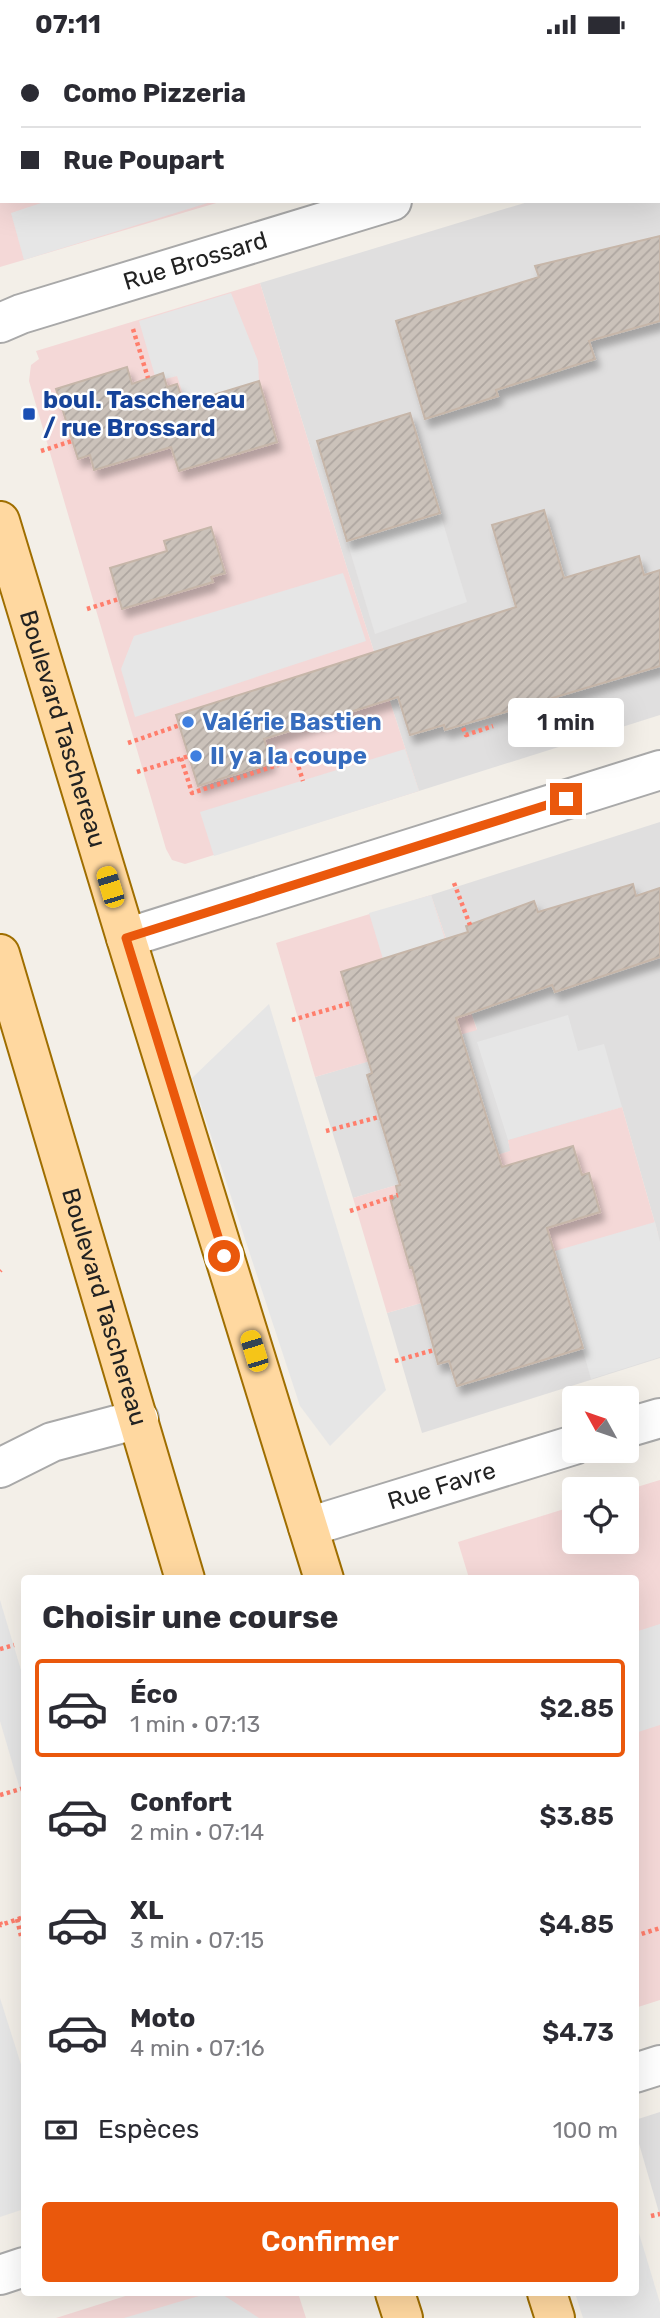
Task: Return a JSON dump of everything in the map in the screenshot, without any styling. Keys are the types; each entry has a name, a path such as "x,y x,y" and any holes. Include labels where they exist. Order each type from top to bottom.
{"main road":[{"name":"Boulevard Taschereau","path":"0,521 323,1575"},
{"name":"Boulevard Taschereau","path":"0,954 8,1014 139,1419 184,1575"},
{"path":"396,2296 403,2318"},
{"path":"548,2296 555,2318"}],"street":[{"name":"Rue Brossard","path":"0,323 21,314 386,203"},
{"path":"126,938 660,769"},
{"path":"639,1424 660,1418"},
{"path":"0,1468 51,1442 139,1419"},
{"name":"Rue Favre","path":"308,1527 562,1449"},
{"path":"639,2072 660,2066"},
{"path":"0,2275 21,2268"}],"path":[{"path":"131,323 148,378"},
{"path":"41,451 72,441"},
{"path":"87,609 120,599"},
{"path":"128,743 180,725"},
{"path":"463,728 466,735 493,726"},
{"path":"137,772 189,756"},
{"path":"181,758 192,793 296,759 303,781"},
{"path":"454,882 470,925"},
{"path":"292,1020 351,1003"},
{"path":"326,1132 379,1117"},
{"path":"350,1211 398,1195"},
{"path":"395,1361 434,1350"},
{"path":"0,1649 14,1645"},
{"path":"0,1795 21,1790"},
{"path":"0,1922 1,1925 21,1918"},
{"path":"17,1919 21,1936"},
{"path":"639,1935 660,1928"},
{"path":"651,2216 660,2214"}],"shaded area":[{"path":"0,203 216,203 0,267"},
{"path":"41,203 208,203 24,260 11,213"},
{"path":"524,203 660,203 660,715 419,791 347,568 260,283"},
{"path":"260,283 347,568 419,791 185,864 172,860 166,849 29,381 31,365 39,359 36,351"},
{"path":"231,293 258,361 259,381 186,403 177,376 165,379 163,373 155,376 139,321"},
{"path":"440,513 467,602 375,634 347,541"},
{"path":"343,573 366,641 135,717 121,669 134,636"},
{"path":"405,749 419,791 214,856 200,812"},
{"path":"660,822 660,1358 571,1386 562,1386 562,1389 422,1433 387,1313 658,1234 622,1107 508,1141 511,1151 353,1198 315,1077 477,1029 431,895"},
{"path":"431,895 477,1030 315,1077 276,943"},
{"path":"431,895 445,939 383,959 369,913"},
{"path":"269,1004 386,1390 330,1446 300,1406 192,1078"},
{"path":"568,1015 578,1051 604,1044 622,1107 508,1140 477,1042"},
{"path":"622,1107 658,1234 387,1313 353,1198 510,1151 508,1140"},
{"path":"655,1222 660,1242 660,1357 591,1379 555,1251"},
{"path":"660,1480 660,2000 639,2007 639,1575 468,1575 458,1542 562,1510 562,1554 639,1554 639,1486"},
{"path":"0,1600 21,1670 21,1793 0,1721"},
{"path":"660,1624 660,1725 639,1732 639,1631"},
{"path":"0,1998 21,2064 21,2210 0,2217"},
{"path":"660,2112 660,2216 639,2144 639,2119"},
{"path":"639,2233 660,2303 660,2318 583,2318 576,2296 639,2296"},
{"path":"126,2296 299,2296 306,2318 56,2318"},
{"path":"199,2296 225,2296 259,2318 124,2318"}],"building":[{"path":"660,236 660,321 589,341 595,359 496,390 498,396 425,419 396,321 539,277 535,266"},
{"path":"127,367 132,384 163,373 167,387 177,384 184,404 259,381 277,442 179,471 171,447 94,470 90,455 78,459 56,389"},
{"path":"410,413 440,513 347,541 317,441"},
{"path":"544,510 564,578 639,556 644,575 660,570 660,666 445,730 444,725 410,735 398,697 264,739 271,763 198,786 176,715 516,607 492,525"},
{"path":"211,527 225,573 211,577 213,582 122,609 110,568 167,551 164,541"},
{"path":"633,884 636,896 660,888 660,957 555,992 552,985 456,1018 502,1167 573,1146 582,1175 589,1173 600,1212 547,1228 583,1348 457,1386 449,1361 438,1364 390,1198 398,1195 396,1186 400,1185 367,1075 372,1073 341,972 468,932 466,926 534,901 538,912"}],"place":[{"name":"boul. Taschereau / rue Brossard","path":"29,414"},
{"name":"Valérie Bastien","path":"188,722"},
{"name":"Il y a la coupe","path":"196,756"}],"route":[{"path":"224,1256 126,938 566,799"}]}
